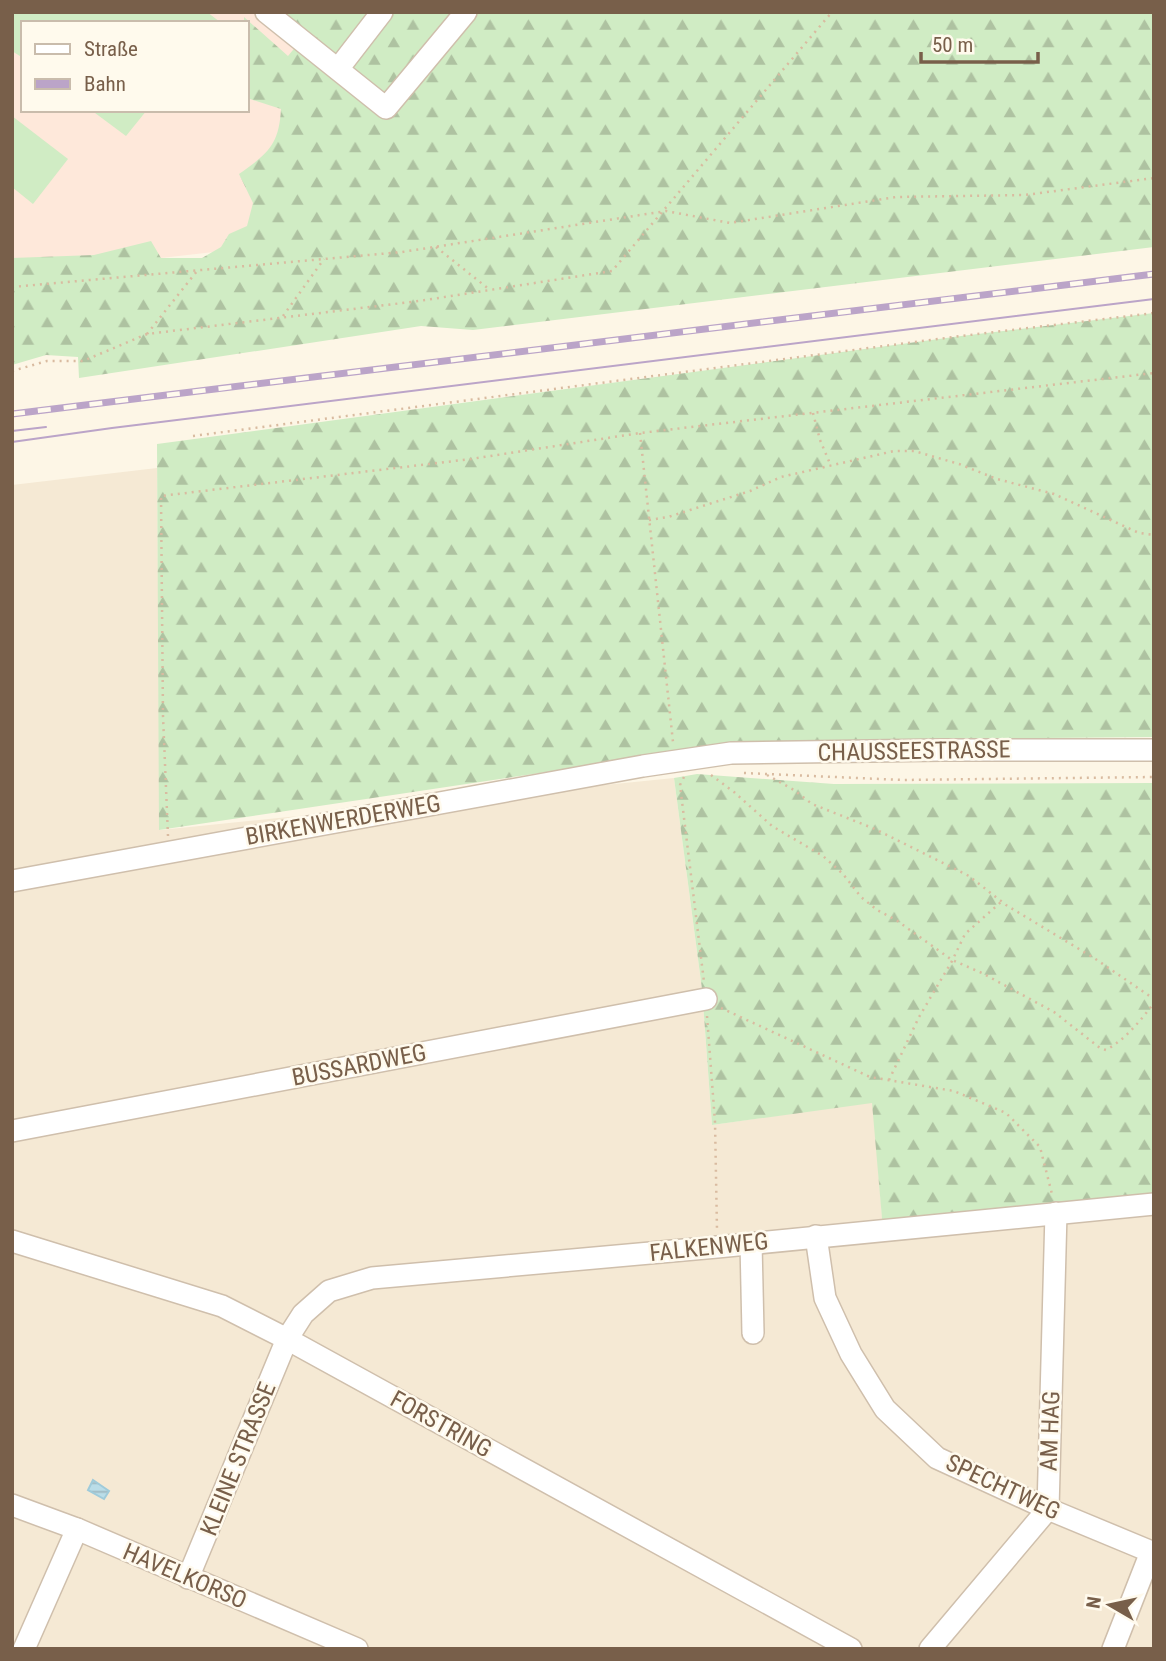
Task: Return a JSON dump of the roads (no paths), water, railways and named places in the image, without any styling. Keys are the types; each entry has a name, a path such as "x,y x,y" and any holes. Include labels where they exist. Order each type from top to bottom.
{"street":[{"path":"266,12 386,108 466,12"},
{"path":"338,69 382,12"},
{"name":"CHAUSSEESTRASSE","path":"675,761 731,753 1154,750"},
{"name":"BIRKENWERDERWEG","path":"12,881 675,761"},
{"name":"BUSSARDWEG","path":"12,1131 706,999"},
{"name":"FALKENWEG","path":"287,1339 303,1314 329,1291 372,1278 1154,1204"},
{"name":"AM HAG","path":"1048,1509 1056,1213"},
{"name":"SPECHTWEG","path":"816,1236 825,1298 851,1354 885,1409 937,1458 1152,1553"},
{"name":"FORSTRING","path":"12,1241 222,1306 287,1339 851,1649"},
{"path":"751,1243 753,1333"},
{"name":"KLEINE STRASSE","path":"188,1578 287,1339"},
{"name":"HAVELKORSO","path":"12,1505 77,1529 188,1578 314,1640 357,1649"},
{"path":"930,1649 1048,1509"},
{"path":"24,1649 77,1529"},
{"path":"1113,1649 1152,1553"}],"water":[{"path":"93,1480 109,1491 104,1499 88,1490"}],"tram line":[{"path":"12,442 1154,299"},
{"path":"12,431 46,427"}],"railway":[{"path":"12,414 1154,274"}]}
